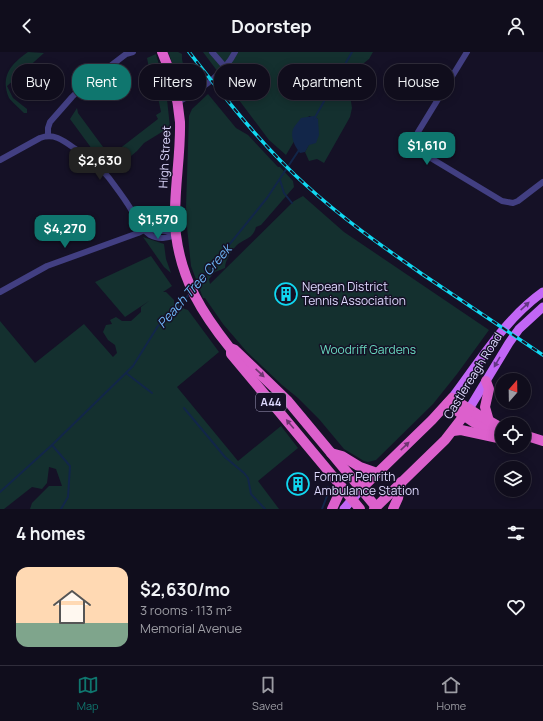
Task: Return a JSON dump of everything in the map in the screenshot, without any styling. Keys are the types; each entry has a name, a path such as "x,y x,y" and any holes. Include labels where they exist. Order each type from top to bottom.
{"highway":[{"name":"High Street","path":"162,52 172,79 178,102 180,138 175,209 176,235 180,254 194,297 209,322 230,348 235,350 288,400 331,453 362,488 375,508"},
{"name":"High Street","path":"230,348 231,354 360,509"},
{"path":"486,382 489,389 485,407 488,421"},
{"path":"448,403 495,424"},
{"name":"Castlereagh Road","path":"362,488 448,403"},
{"path":"467,413 483,427 495,433"},
{"name":"Castlereagh Road","path":"375,508 453,431 467,413"},
{"path":"453,431 461,430 488,437 495,437"},
{"path":"531,437 543,441"},
{"path":"531,444 543,448"},
{"name":"High Street","path":"331,453 342,456 360,467 377,473"},
{"path":"393,509 398,498 401,482"},
{"path":"332,509 342,487"}],"main road":[{"name":"Castlereagh Road","path":"448,403 512,320 527,304 543,292"},
{"name":"Castlereagh Road","path":"467,413 512,338 530,318 543,307"},
{"path":"344,509 362,488"}],"street":[{"path":"48,136 50,122 75,93 126,54 133,52"},
{"path":"212,52 222,64"},
{"path":"227,64 235,52"},
{"path":"467,52 418,132 415,140 416,144 424,153 502,201 513,203 518,201 543,182"},
{"path":"178,102 190,95 214,76"},
{"path":"0,160 40,138 48,136 55,137 66,142 99,167 126,202 144,230 150,234 166,239 176,235"},
{"path":"0,292 47,266 144,230"}],"green space":[{"path":"28,52 44,53 32,64 14,64"},
{"path":"168,52 178,52 182,54 183,64 172,64"},
{"path":"203,52 373,52 369,59 363,64 278,64 278,100 351,100 352,108 350,117 324,163 317,159 309,161 305,152 318,127 318,119 309,116 286,155 269,140 239,100 270,100 270,64 214,64 214,67"},
{"path":"156,54 159,64 148,64 147,58"},
{"path":"12,66 12,82 7,86 12,96 12,100 16,100 27,109 27,113 24,113 9,98 6,83"},
{"name":"Woodriff Gardens","path":"208,94 236,128 248,135 278,167 280,167 293,181 294,187 261,225 256,227 253,234 235,247 227,259 225,268 215,272 209,279 210,284 294,201 303,196 344,232 489,330 433,404 376,460 368,462 364,461 344,449 319,419 298,398 247,352 223,324 205,298 203,298 191,266 186,207 189,116 192,109 202,100 206,100 206,96"},
{"path":"159,100 167,100 170,127 144,143 137,151 113,171 95,153 70,119 77,108 78,113 106,151 111,149 114,153 158,119 156,115 161,112"},
{"path":"143,237 164,244 166,259 171,273 164,267"},
{"path":"151,256 172,286 163,292 166,292 174,300 174,306 182,300 182,308 188,310 219,352 177,387 238,461 281,426 298,448 258,481 279,509 30,509 32,503 49,486 62,486 56,469 49,467 47,483 42,489 32,487 4,509 0,509 0,321 35,363 84,324 113,357 117,353 115,345 108,340 103,332 106,325 112,324 110,320 116,317 122,321 131,321 141,312 141,307 149,301 125,317 95,282"}],"water":[{"path":"314,116 318,119 319,135 316,143 309,145 305,152 300,153 294,142 292,135 293,129 301,118"}],"waterway":[{"name":"Peach Tree Creek","path":"314,119 352,52"},
{"name":"Peach Tree Creek","path":"195,287 267,198 299,150"},
{"path":"280,180 284,193 292,203"},
{"name":"Peach Tree Creek","path":"0,492 52,445 133,366 158,326 175,312 190,293"},
{"path":"126,373 152,393"},
{"path":"184,408 225,457 244,473 248,478 251,494 265,509"},
{"path":"52,445 70,466 68,497 61,509"},
{"path":"322,509 327,496 328,487"}],"railway":[{"path":"189,52 231,105 275,155 321,198 392,253 543,355"}],"place":[{"name":"Nepean District Tennis Association","path":"286,294"},
{"name":"Former Penrith Ambulance Station","path":"298,484"}]}
